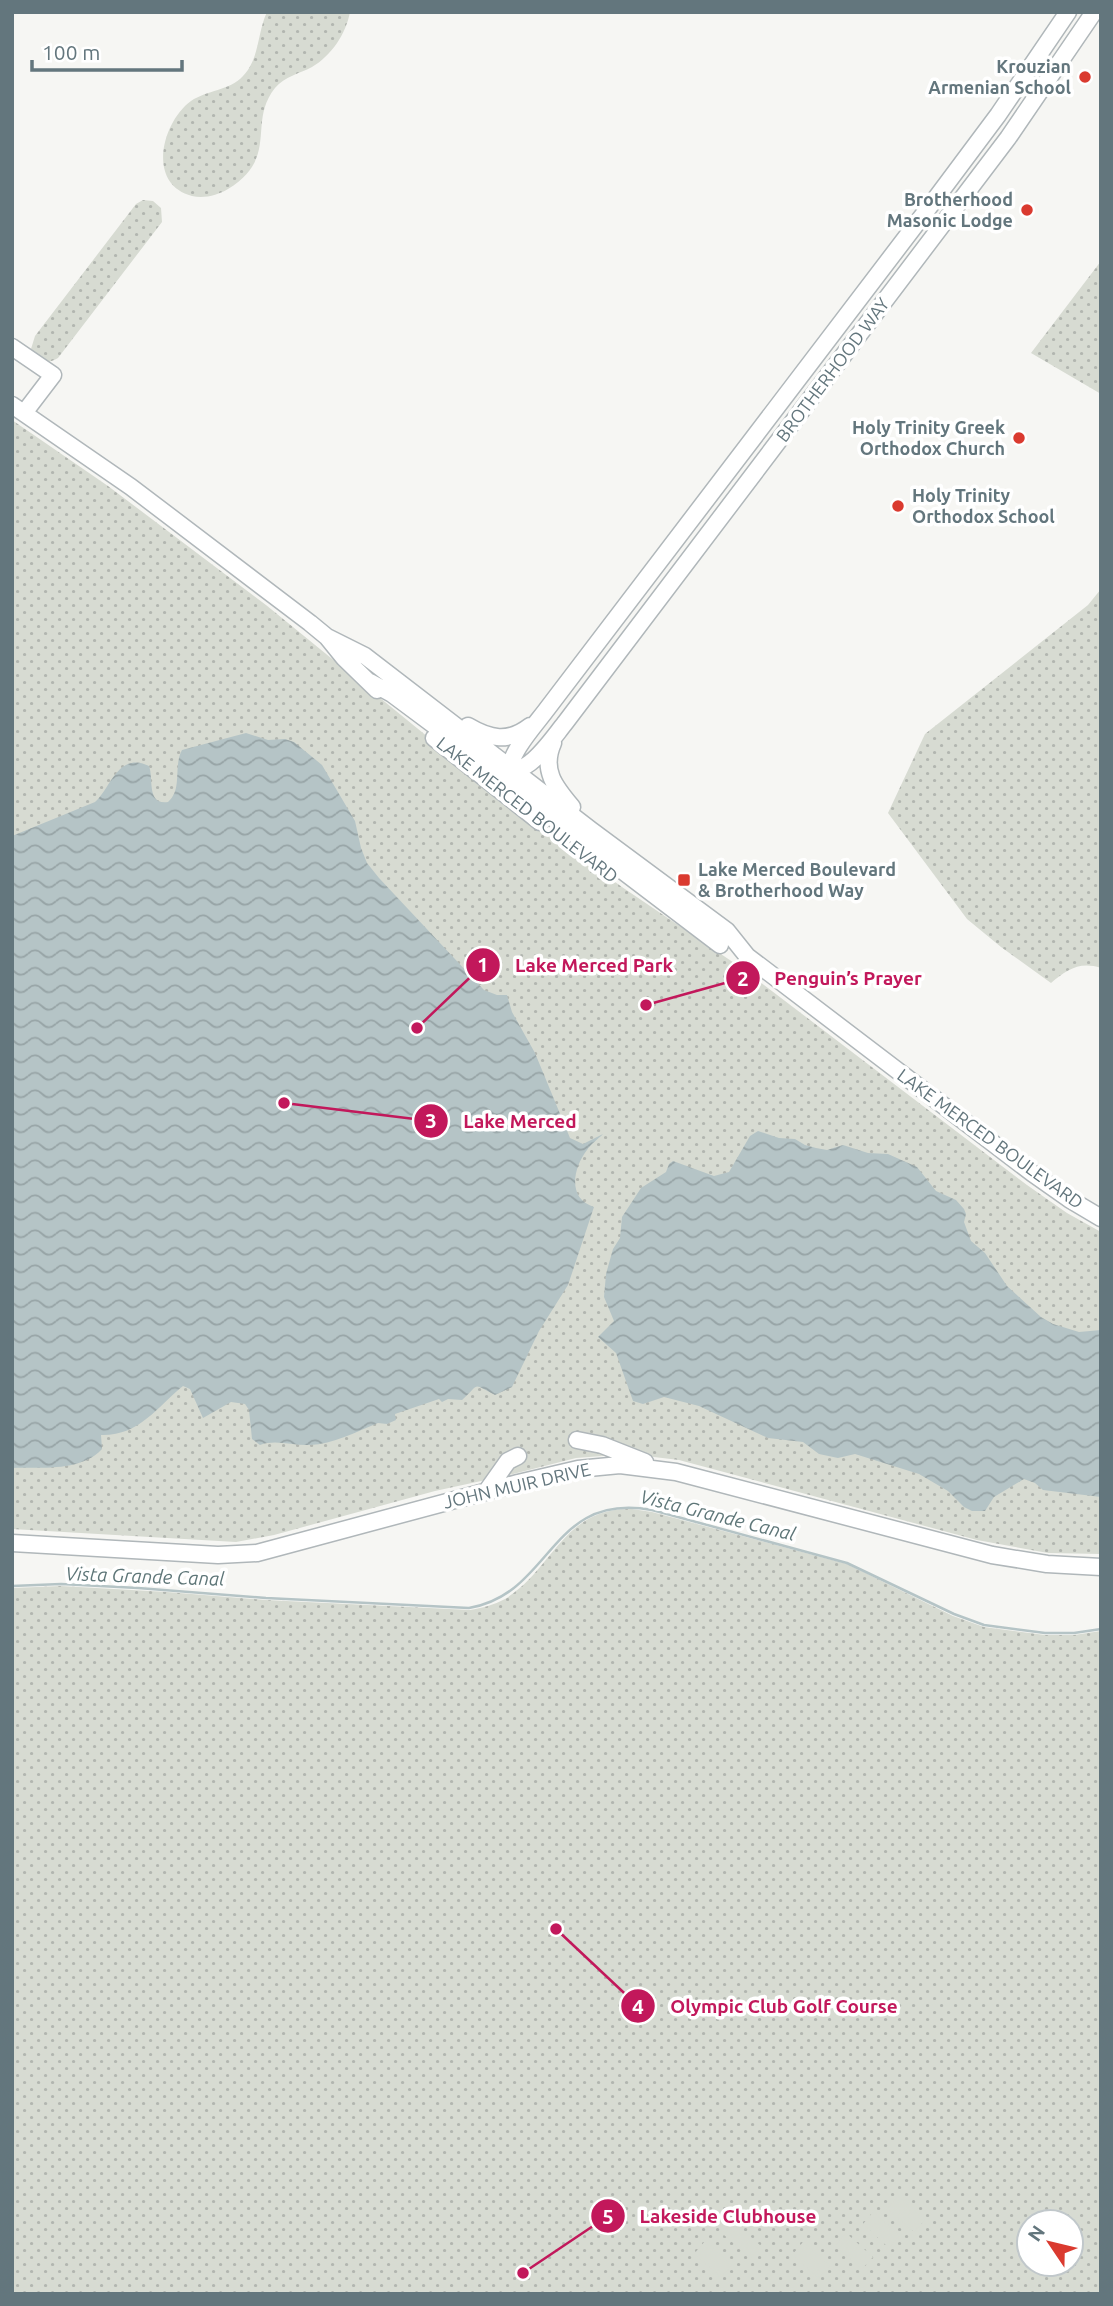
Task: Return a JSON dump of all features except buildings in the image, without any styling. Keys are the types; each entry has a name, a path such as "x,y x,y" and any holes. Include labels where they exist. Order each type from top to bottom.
{"main road":[{"name":"BROTHERHOOD WAY","path":"547,709 936,198 998,115 1068,12"},
{"name":"BROTHERHOOD WAY","path":"565,723 996,156 1094,12"},
{"path":"14,354 50,380 18,409"},
{"name":"LAKE MERCED BOULEVARD","path":"18,409 131,487 327,637 365,656 512,771 727,930 747,956 1050,1187 1101,1218"},
{"name":"LAKE MERCED BOULEVARD","path":"327,637 355,669 391,703 541,823 629,888 720,945 747,956"},
{"path":"370,682 392,694 490,768 501,773 512,771 540,754 565,723"},
{"path":"410,692 492,737 517,735 530,727 547,709"},
{"path":"547,709 520,745 512,771 518,787 538,808 720,945"},
{"path":"565,723 550,750 549,773 554,786 591,830"},
{"path":"577,1440 602,1445 661,1468"},
{"path":"486,1492 505,1465 518,1456"},
{"name":"JOHN MUIR DRIVE","path":"12,1543 209,1555 247,1554 286,1547 486,1492 592,1467 620,1465 661,1468 983,1553 1047,1564 1101,1567"}],"shaded area":[{"path":"267,12 350,12 341,36 331,51 312,67 283,81 275,88 263,114 258,152 244,177 220,193 206,197 192,196 178,189 168,179 163,152 166,137 172,123 191,101 231,85 249,69"},
{"path":"143,200 153,201 161,208 162,222 58,358 50,361 39,359 31,349 35,336 136,204"},
{"path":"1101,261 1101,394 1031,353"},
{"path":"12,420 108,486 266,605 531,821 743,969 1027,1185 1067,1213 1101,1232 1101,1554 1048,1553 977,1540 679,1460 629,1454 576,1458 435,1491 274,1535 236,1542 12,1529"},
{"path":"1101,589 1101,968 1080,966 1062,974 1051,983 967,919 888,813 925,734 1088,605"},
{"path":"632,1509 652,1512 847,1564 953,1616 984,1627 1045,1635 1101,1631 1101,2294 12,2294 12,1588 61,1586 470,1610 505,1599 522,1586 574,1529 590,1518 609,1511"},
{"path":"898,2196 925,2220 914,2232 887,2209"},
{"path":"873,2212 900,2235 889,2248 863,2224"},
{"path":"734,2222 761,2246 751,2258 724,2235"},
{"path":"846,2233 873,2257 862,2269 835,2246"},
{"path":"705,2241 732,2265 721,2277 694,2254"},
{"path":"803,2242 830,2266 819,2278 792,2255"}],"water":[{"path":"246,733 268,740 285,739 294,742 322,765 355,821 367,863 379,878 484,990 497,995 507,995 512,1012 535,1053 570,1138 583,1144 603,1134 582,1157 575,1182 580,1197 594,1207 568,1285 539,1331 512,1387 495,1395 477,1387 462,1400 448,1399 442,1402 439,1399 395,1414 396,1420 387,1424 378,1423 327,1442 310,1445 260,1445 252,1439 249,1410 245,1404 231,1402 203,1418 190,1389 183,1386 137,1426 114,1434 101,1435 102,1449 83,1462 60,1467 12,1468 12,836 95,802 116,773 130,763 149,766 156,799 168,802 173,797 177,784 182,750"},
{"path":"758,1131 779,1138 795,1139 805,1145 827,1150 843,1145 868,1153 888,1154 917,1167 936,1191 956,1200 964,1209 964,1222 971,1241 985,1253 1007,1286 1041,1317 1053,1324 1079,1332 1101,1330 1101,1497 1043,1490 1024,1479 994,1497 985,1511 972,1511 948,1491 919,1474 855,1454 838,1458 819,1454 803,1442 768,1438 699,1406 664,1397 643,1404 633,1401 616,1353 598,1337 614,1321 604,1297 606,1274 613,1249 620,1238 622,1217 641,1188 666,1172 673,1161 714,1176 729,1172 750,1136"}],"waterway":[{"name":"Vista Grande Canal","path":"12,1586 61,1584 469,1608 497,1599 519,1584 571,1529 592,1515 618,1508 652,1510 847,1563 954,1614 984,1625 1045,1633 1101,1629"}],"place":[{"name":"Krouzian Armenian School","path":"1085,77"},
{"name":"Brotherhood Masonic Lodge","path":"1027,210"},
{"name":"Holy Trinity Greek Orthodox Church","path":"1019,438"},
{"name":"Holy Trinity Orthodox School","path":"898,506"},
{"name":"Lake Merced Boulevard & Brotherhood Way","path":"684,880"},
{"name":"Penguin’s Prayer","path":"646,1005"},
{"name":"Lake Merced Park","path":"417,1028"},
{"name":"Lake Merced","path":"284,1103"},
{"name":"Olympic Club Golf Course","path":"556,1929"},
{"name":"Lakeside Clubhouse","path":"523,2273"}]}
